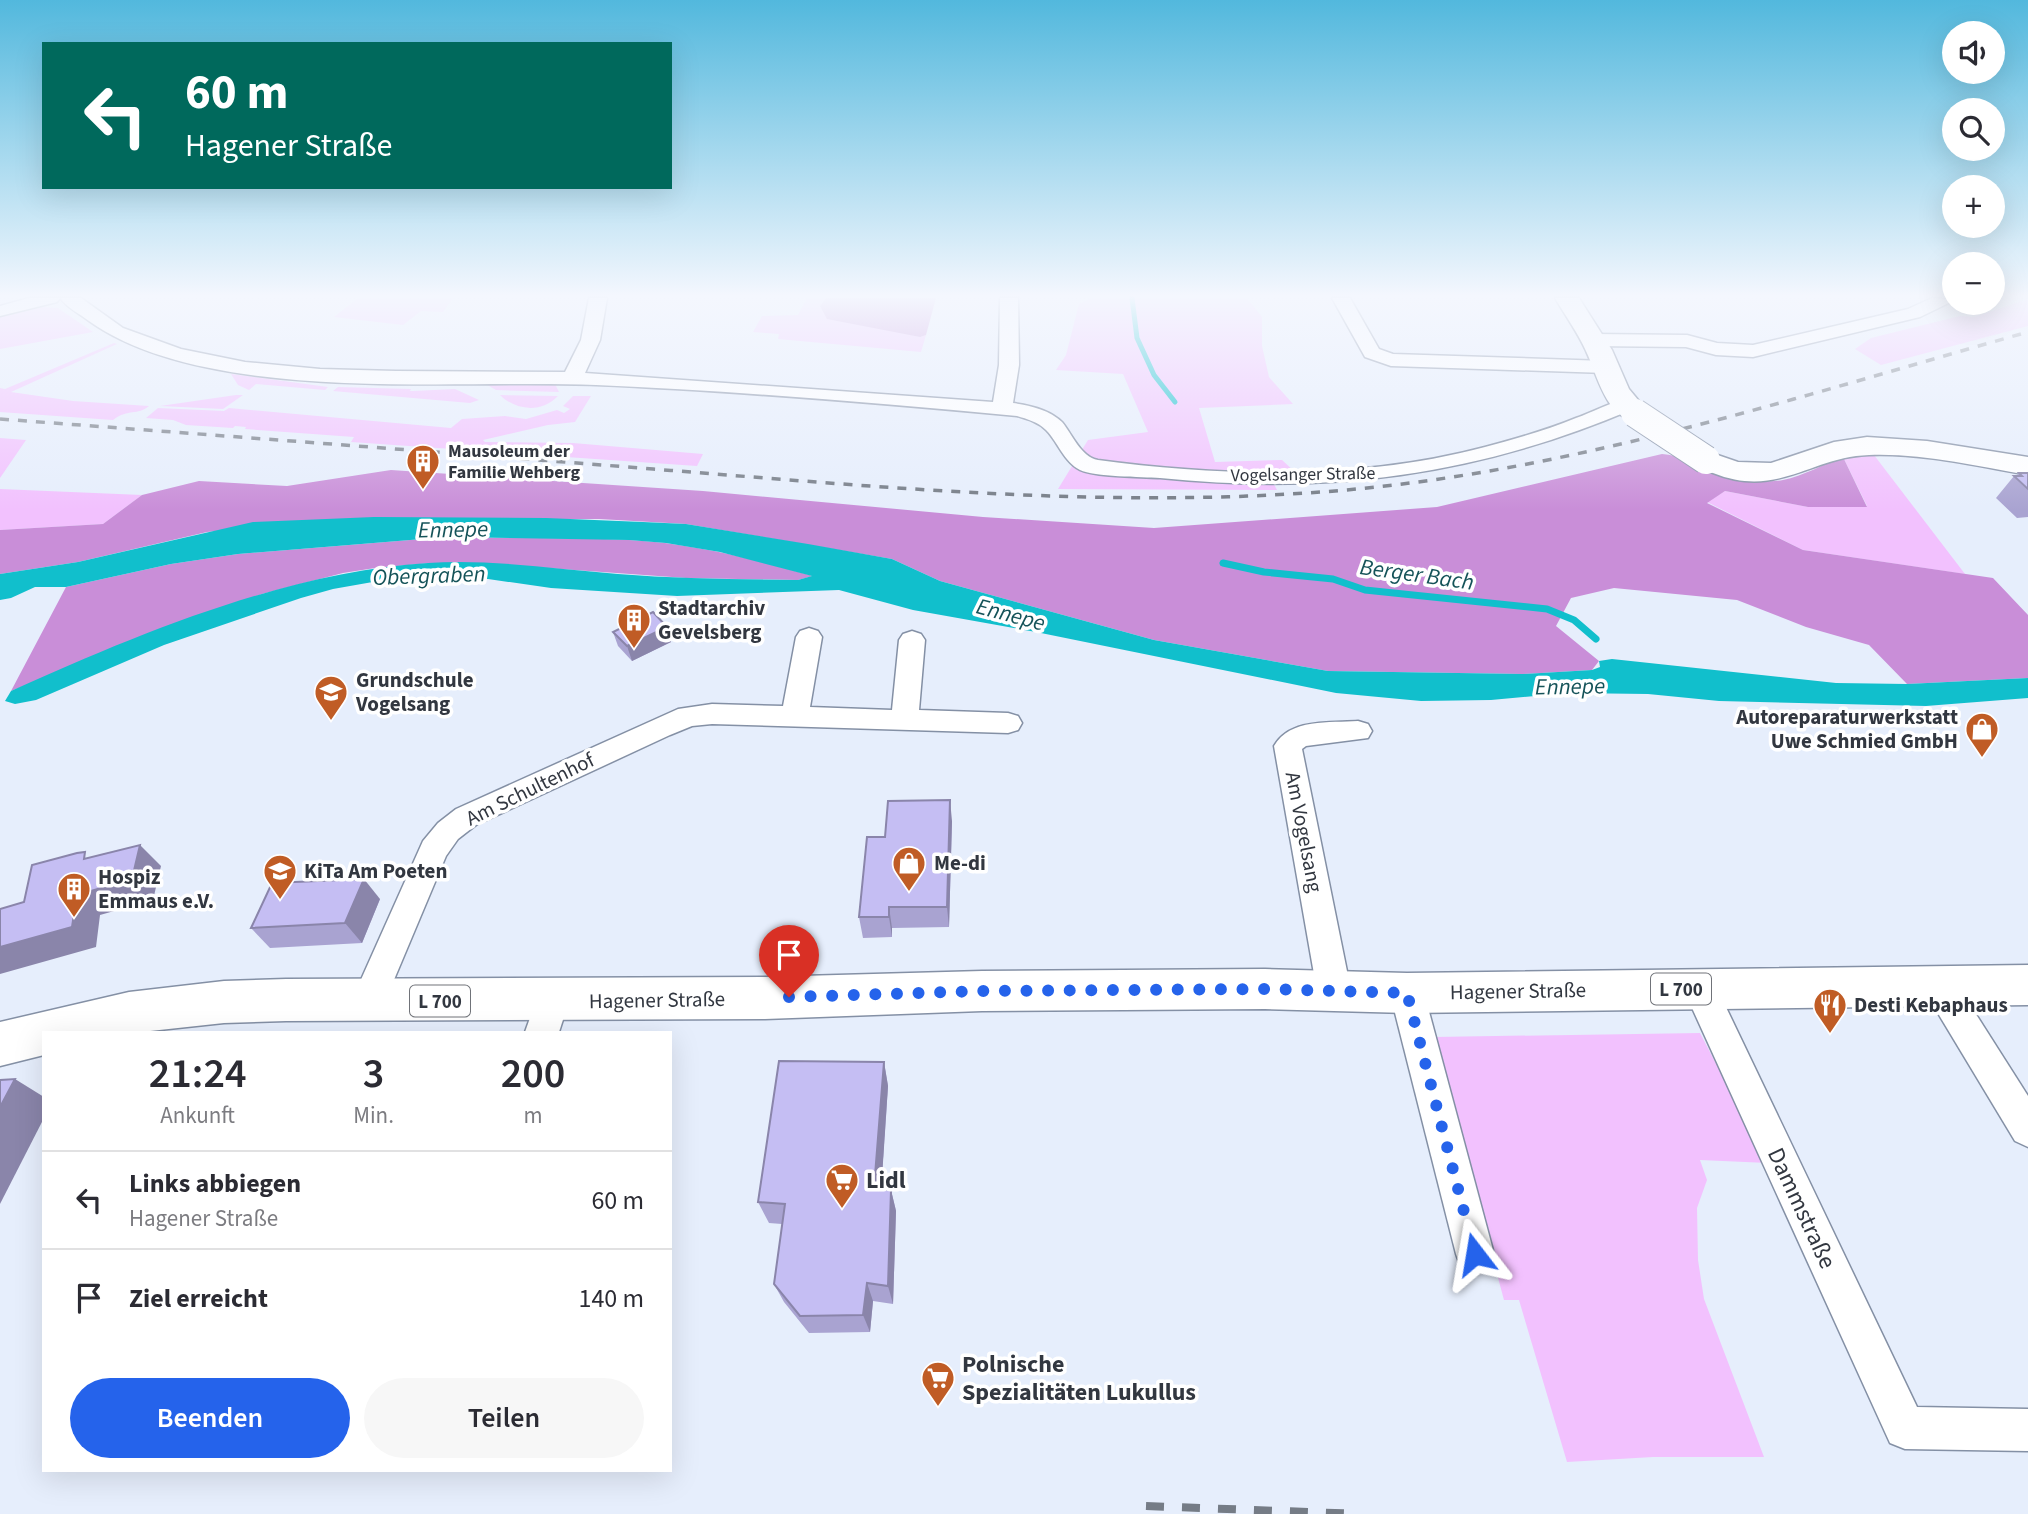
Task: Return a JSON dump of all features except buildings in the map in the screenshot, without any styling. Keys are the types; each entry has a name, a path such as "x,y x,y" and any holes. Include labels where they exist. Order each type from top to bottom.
{"main road":[{"path":"1606,369 1613,387 1631,409 1706,460 1729,470 1769,473 1794,468 1835,450 1886,447 2028,466"},
{"name":"Hagener Straße","path":"52,1031 129,1013 224,1002 286,1000 368,1002 547,1017 765,998 968,991 1407,993 2028,985"},
{"name":"Hagener Straße","path":"0,1044 42,1034"}],"street":[{"name":"Vogelsanger Straße","path":"274,369 348,375 572,378 1002,408 1041,417 1054,426 1068,447 1087,465 1138,472 1305,478 1391,472 1488,453 1631,409"},
{"path":"572,378 577,369"},
{"path":"1002,408 1008,369"},
{"path":"795,716 808,637"},
{"path":"905,720 912,640"},
{"name":"Am Schultenhof","path":"368,1002 434,850 448,831 466,817 688,716 712,714 1008,723"},
{"name":"Am Vogelsang","path":"1334,991 1288,746 1300,736 1358,732"},
{"path":"1939,985 2028,1129"},
{"name":"Dammstraße","path":"1700,988 1905,1428 2028,1430"},
{"path":"1407,993 1475,1254"}],"shaded area":[{"path":"53,369 63,369 11,392 73,401 149,406 113,420 0,412 0,388 5,389"},
{"path":"1267,369 1269,377 1293,404 1199,408 1215,462 1282,460 1295,472 1268,473 1277,490 1058,489 1088,440 1148,432 1123,374 1056,370"},
{"path":"231,374 328,387 325,390 256,384 249,390 238,385"},
{"path":"484,383 555,384 559,392 496,390"},
{"path":"338,387 411,389 410,391 455,389 479,400 470,403 333,391"},
{"path":"243,395 223,409 160,406"},
{"path":"500,395 558,396 544,405 529,408 514,404"},
{"path":"573,396 591,396 575,422 548,425 483,440 573,443 703,454 697,466 351,442 354,437 235,426 186,425 173,420 146,418 158,408 224,411 229,408 451,428 462,419 505,416 526,419 557,410 564,413 570,409 563,406"},
{"path":"0,438 26,440 0,478"},
{"path":"1662,454 1692,460 1753,480 1768,481 1798,476 1843,457 1867,507 1808,507 1725,491 1707,503 1803,550 1993,578 2028,615 2028,678 1907,684 1869,645 1806,627 1737,600 1614,588 1571,598 1556,626 1599,661 1592,670 1523,674 1328,671 1154,640 940,581 892,559 686,524 599,519 337,519 207,532 78,562 0,574 0,530 103,524 142,495 199,481 287,486 391,470 703,491 983,517 1154,528 1437,507"},
{"path":"1874,455 1965,574 1803,550 1707,502 1725,491 1808,507 1867,506 1843,457"},
{"path":"0,489 142,495 103,524 0,530"},
{"path":"447,537 629,540 676,544 813,576 798,580 686,578 477,563 431,563 375,568 343,573 262,594 11,691 66,587 171,564 238,554"},
{"path":"1700,1033 1768,1163 1700,1160 1707,1180 1697,1208 1698,1260 1704,1299 1764,1457 1653,1457 1567,1462 1519,1300 1504,1300 1433,1037"}],"water":[{"path":"374,517 546,518 686,524 892,559 940,581 1154,640 1328,671 1523,674 1592,670 1600,667 1599,661 1612,659 1836,683 1907,684 2028,678 2028,698 1926,706 1719,701 1648,694 1569,693 1491,700 1421,701 1336,693 913,610 839,590 677,596 551,588 451,577 384,580 333,589 164,645 36,700 15,704 5,701 11,691 162,627 268,592 375,569 428,563 476,562 686,578 798,580 812,576 720,552 666,543 447,537 238,554 171,564 66,587 35,587 0,600 0,574 78,562 253,522"}],"waterway":[{"name":"Berger Bach","path":"1151,369 1175,402"},
{"name":"Berger Bach","path":"1223,563 1264,572 1333,579 1365,590 1547,609 1574,620 1596,639"}],"railway":[{"path":"0,419 932,490 1017,495 1187,498 1357,489 1528,464 1696,426 1899,369"},
{"path":"1146,1506 1361,1514"}],"place":[{"name":"Mausoleum der Familie Wehberg","path":"423,491"},
{"name":"Stadtarchiv Gevelsberg","path":"634,650"},
{"name":"Grundschule Vogelsang","path":"331,722"},
{"name":"Autoreparaturwerkstatt Uwe Schmied GmbH","path":"1982,759"},
{"name":"Me-di","path":"909,893"},
{"name":"KiTa Am Poeten","path":"280,901"},
{"name":"Hospiz Emmaus e.V.","path":"74,919"},
{"name":"Desti Kebaphaus","path":"1830,1035"},
{"name":"Lidl","path":"842,1210"},
{"name":"Polnische Spezialitäten Lukullus","path":"938,1408"}],"route":[{"path":"789,997 982,991 1265,989 1407,993 1475,1254"}],"water label":[{"name":"Ennepe","path":"453,529"},
{"name":"Obergraben","path":"429,575"},
{"name":"Ennepe","path":"1011,614"},
{"name":"Ennepe","path":"1570,686"}]}
